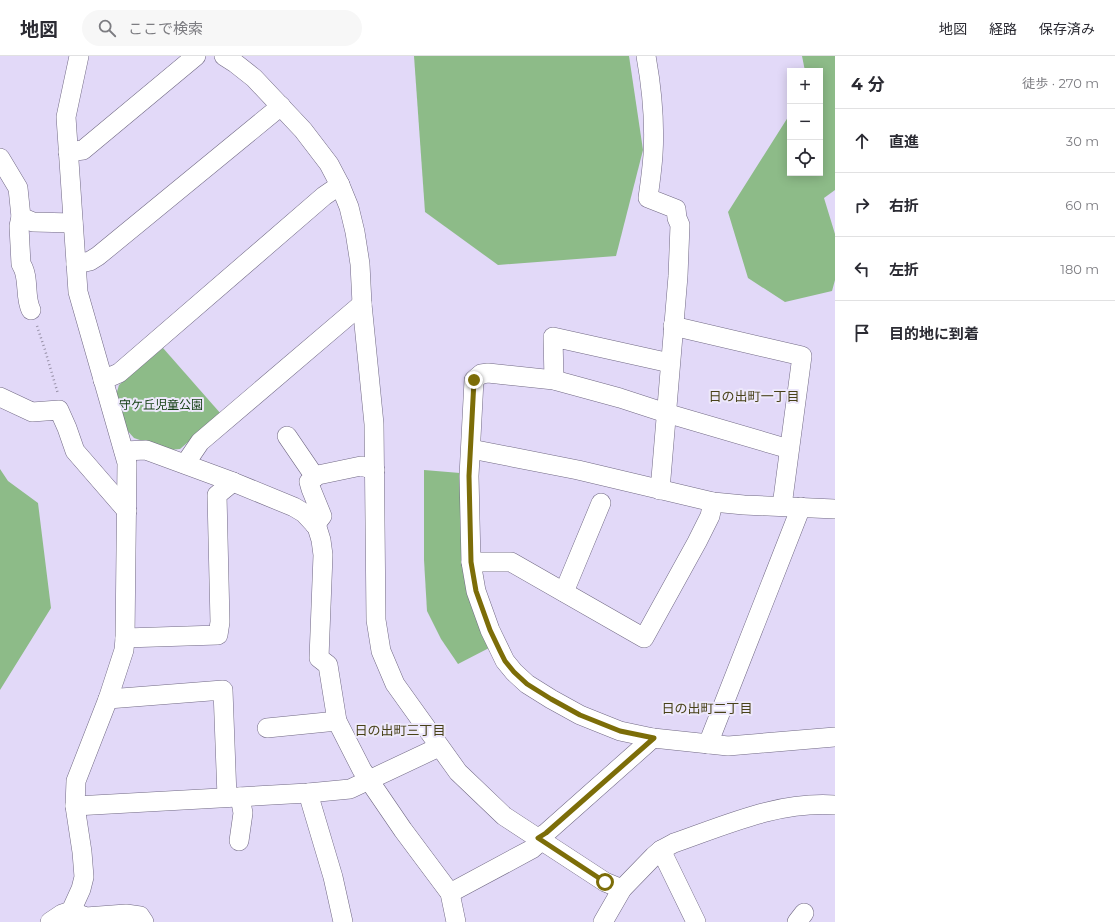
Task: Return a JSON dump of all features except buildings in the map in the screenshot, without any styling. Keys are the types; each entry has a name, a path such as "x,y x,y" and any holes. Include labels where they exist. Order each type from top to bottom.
{"street":[{"path":"71,916 84,876 76,806 76,781 108,699 124,650 126,638 127,463 78,292 66,117 79,56"},
{"path":"68,152 83,150 196,56"},
{"path":"224,56 254,78 303,130 329,164 349,207 360,264 362,304 374,424 377,635 381,651 395,684 458,772 494,807 504,816 605,882 622,889"},
{"path":"646,56 653,118 653,156 648,198 676,209 677,218 680,225 678,276 660,490"},
{"path":"76,264 90,261 98,256 281,106"},
{"path":"0,158 18,188 21,217 19,226 21,264 25,269 27,294 31,310"},
{"path":"103,380 119,373 324,196 340,185"},
{"path":"21,217 33,222 73,223"},
{"path":"185,464 200,442 362,304"},
{"path":"673,326 802,356 782,506"},
{"path":"554,380 553,337 670,363"},
{"path":"789,449 554,380 488,373 481,374 474,380 469,476 471,562 476,591 490,630 505,661 527,684 580,715 620,731 654,738 728,746 835,738"},
{"path":"0,397 32,412 59,410 75,451 127,511"},
{"path":"287,436 312,480 311,489 322,516 315,525"},
{"path":"124,451 146,450 233,482 294,507 304,513 315,525 321,540 323,555 319,658 328,666 337,721 362,770 403,830 450,893 456,922"},
{"path":"471,450 578,470 713,502 744,505 835,509"},
{"path":"312,480 318,475 361,466 375,470"},
{"path":"126,638 218,635 220,622 217,494 233,482"},
{"path":"471,562 511,562 644,638 698,542 710,516 713,502"},
{"path":"564,592 601,504"},
{"path":"708,744 801,507"},
{"path":"108,699 223,690 233,797 243,813 239,841"},
{"path":"267,728 337,721"},
{"path":"450,893 532,849 546,833 654,738"},
{"path":"76,806 308,793 350,788 439,747"},
{"path":"308,793 333,877 342,922"},
{"path":"603,922 622,889 661,850 674,843 768,811 805,805 835,805"},
{"path":"661,850 696,922"},
{"path":"50,922 62,914 86,917 126,914 140,916 144,922"}],"path":[{"path":"31,310 60,400 59,410"}],"green space":[{"path":"414,56 629,56 643,150 616,256 498,265 425,212"},
{"path":"802,56 835,56 835,190 824,198 835,234 835,280 832,291 785,302 748,278 728,212 787,119 787,176 823,176 823,68 804,68"},
{"name":"守ケ丘児童公園","path":"163,348 221,414 180,449 169,450 134,438 126,429 116,395 119,385"},
{"path":"0,469 8,481 38,503 51,608 0,690"},
{"path":"424,470 460,473 489,648 458,664 441,639 427,611 424,560"}],"district":[{"name":"日の出町一丁目","path":"754,396"},
{"name":"日の出町二丁目","path":"707,708"},
{"name":"日の出町三丁目","path":"400,730"}],"route":[{"path":"474,380 469,476 471,562 476,591 490,630 505,661 527,684 580,715 620,731 654,738 546,833 538,838 605,882"}]}
